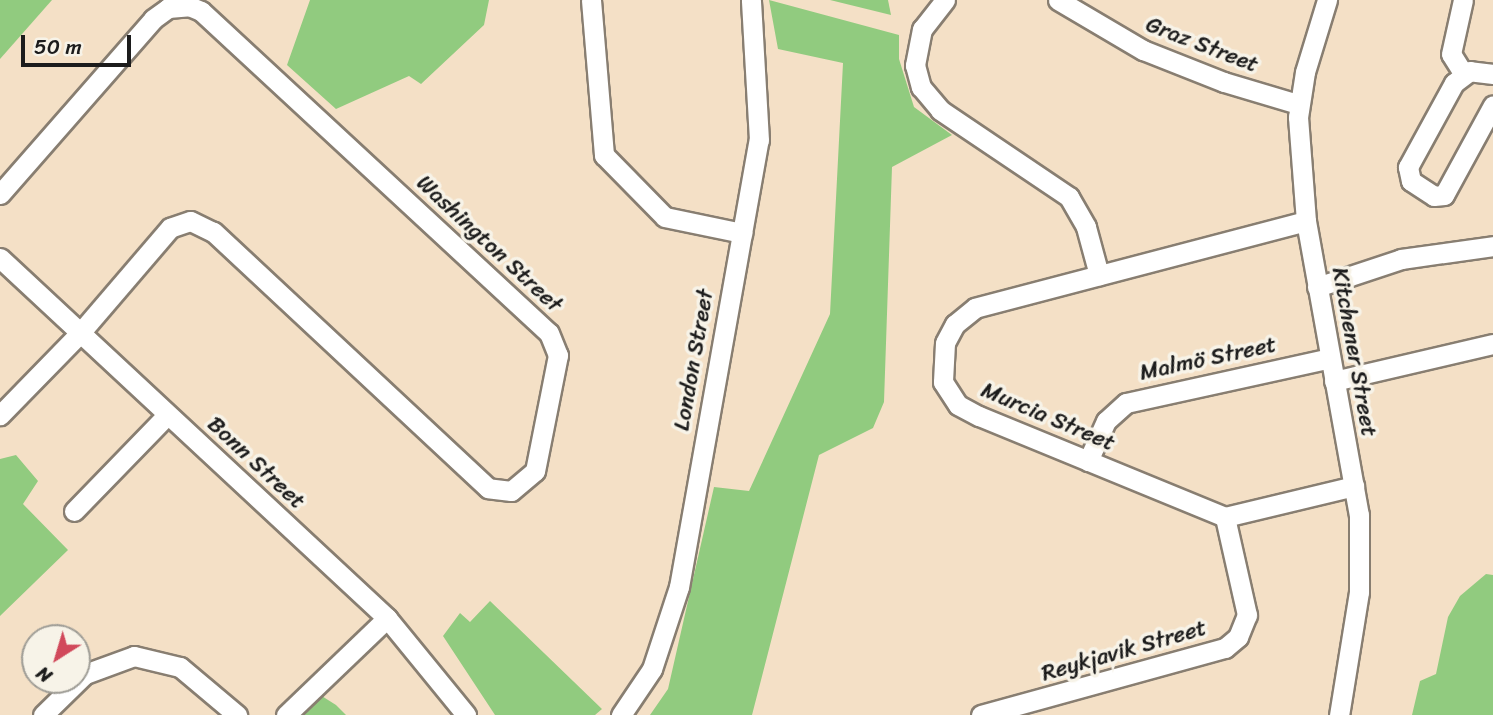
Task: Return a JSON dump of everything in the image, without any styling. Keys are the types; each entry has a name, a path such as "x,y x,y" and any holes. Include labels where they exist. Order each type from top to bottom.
{"street":[{"path":"591,0 604,155 664,217 741,233"},
{"name":"London Street","path":"621,715 652,669 677,594 759,130 751,0"},
{"path":"945,0 922,29 915,65 921,87 940,110 1069,197 1086,227 1099,275"},
{"name":"Graz Street","path":"1058,0 1143,50 1224,82 1298,104"},
{"name":"Kitchener Street","path":"1327,0 1298,104 1306,221 1359,515 1359,592 1339,715"},
{"path":"1463,0 1451,54 1463,73"},
{"name":"Washington Street","path":"0,194 153,19 168,8 188,3 201,11 555,339 558,355 535,471 511,491 488,488 202,225 190,221 170,228 80,333"},
{"path":"1463,73 1493,74"},
{"path":"1463,73 1408,167 1411,181 1434,196 1444,195 1493,105"},
{"name":"Murcia Street","path":"1225,517 958,405 943,382 945,343 969,311 1306,221"},
{"path":"1317,286 1401,259 1493,246"},
{"name":"Bonn Street","path":"0,258 387,618 466,715"},
{"path":"0,415 80,333"},
{"path":"1334,381 1493,344"},
{"name":"Malmö Street","path":"1088,461 1106,421 1126,403 1330,358"},
{"path":"74,511 167,415"},
{"path":"1225,517 1354,486"},
{"name":"Reykjavik Street","path":"981,715 1225,648 1238,637 1247,615 1225,517"},
{"path":"286,715 387,618"},
{"path":"43,715 85,674 134,656 180,667 237,715"}],"green space":[{"path":"0,0 52,0 0,59"},
{"path":"310,0 489,0 484,25 421,84 409,76 336,109 287,65"},
{"path":"769,0 899,35 899,59 914,107 952,135 892,167 884,402 873,428 819,455 752,715 650,715 668,689 714,487 749,491 830,314 843,63 778,49"},
{"path":"830,0 888,0 891,15"},
{"path":"16,455 38,481 23,504 68,550 0,616 0,459"},
{"path":"1486,574 1493,575 1493,715 1412,715 1420,681 1436,674 1448,617 1460,596"},
{"path":"490,601 602,709 595,715 495,715 443,636 460,613 470,622"},
{"path":"317,693 336,705 346,715 296,715"}]}
